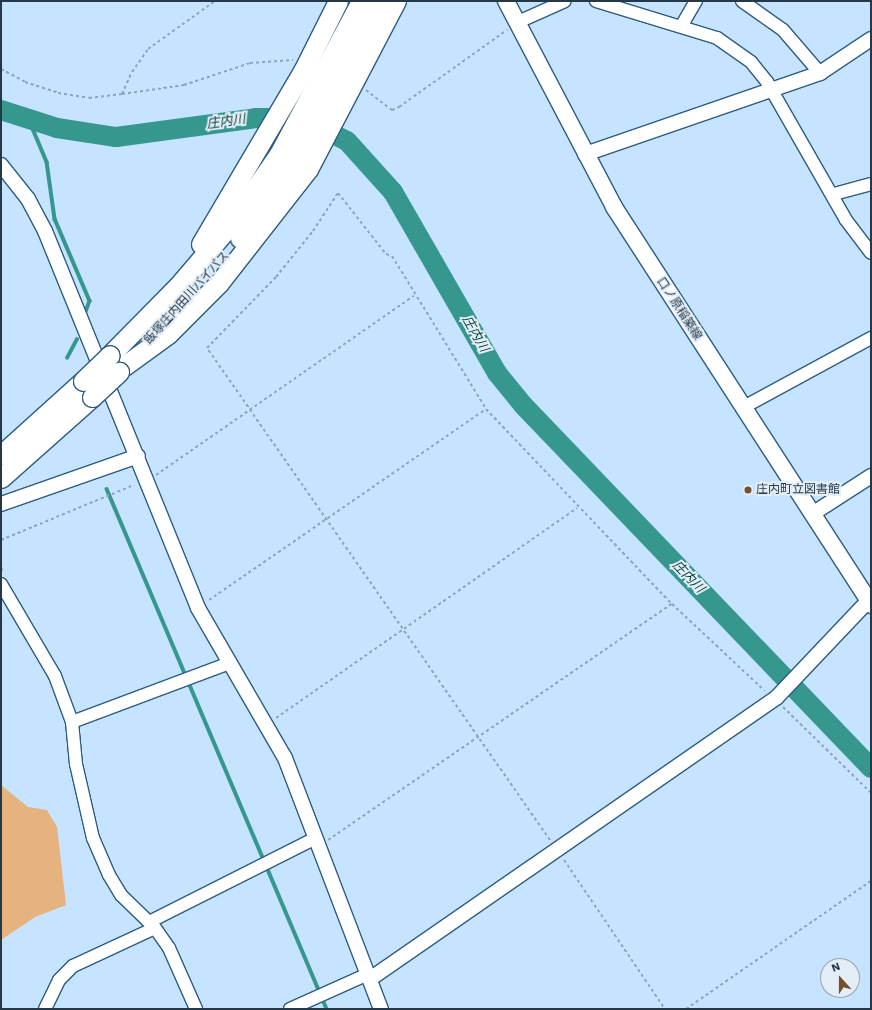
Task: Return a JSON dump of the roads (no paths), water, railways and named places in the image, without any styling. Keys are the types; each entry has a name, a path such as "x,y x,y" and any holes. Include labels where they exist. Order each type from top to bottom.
{"highway":[{"path":"119,359 208,235 258,146 300,65 338,1"},
{"name":"飯塚庄内田川バイパス","path":"341,88 361,1"},
{"name":"飯塚庄内田川バイパス","path":"1,478 87,389 119,359 230,225 293,161 341,88 377,1"},
{"path":"119,359 168,334 219,283 293,161 396,1"},
{"name":"飯塚庄内田川バイパス","path":"1,455 87,389"}],"main road":[{"name":"口ノ原稲築線","path":"506,1 614,207 742,408 870,603"}],"street":[{"path":"518,22 564,1"},
{"path":"596,1 682,25 735,48 752,62 773,92 834,194 849,225 871,253"},
{"path":"682,25 696,1"},
{"path":"742,1 782,30 820,73"},
{"path":"585,154 773,92 820,73 871,39"},
{"path":"1,165 28,199 44,231 148,480 198,608 268,724 318,842 381,1009"},
{"path":"834,194 871,184"},
{"path":"742,408 871,338"},
{"path":"1,504 138,456"},
{"path":"812,514 871,476"},
{"path":"1,584 5,602 55,676 72,722 76,764 93,838 121,895 152,925 169,948 196,1009"},
{"path":"290,1009 369,976 557,850 775,698 870,603"},
{"path":"72,722 230,663"},
{"path":"45,1009 59,980 74,966 152,925 318,842"}],"waterway":[{"name":"庄内川","path":"1,110 57,128 116,137 256,118 301,118 347,141 393,192 497,373 523,405 871,768"},
{"path":"28,117 47,162 55,219 90,301 86,312"},
{"path":"67,358 77,339"},
{"path":"107,489 327,1009"}],"place":[{"name":"庄内町立図書館","path":"748,490"}]}
